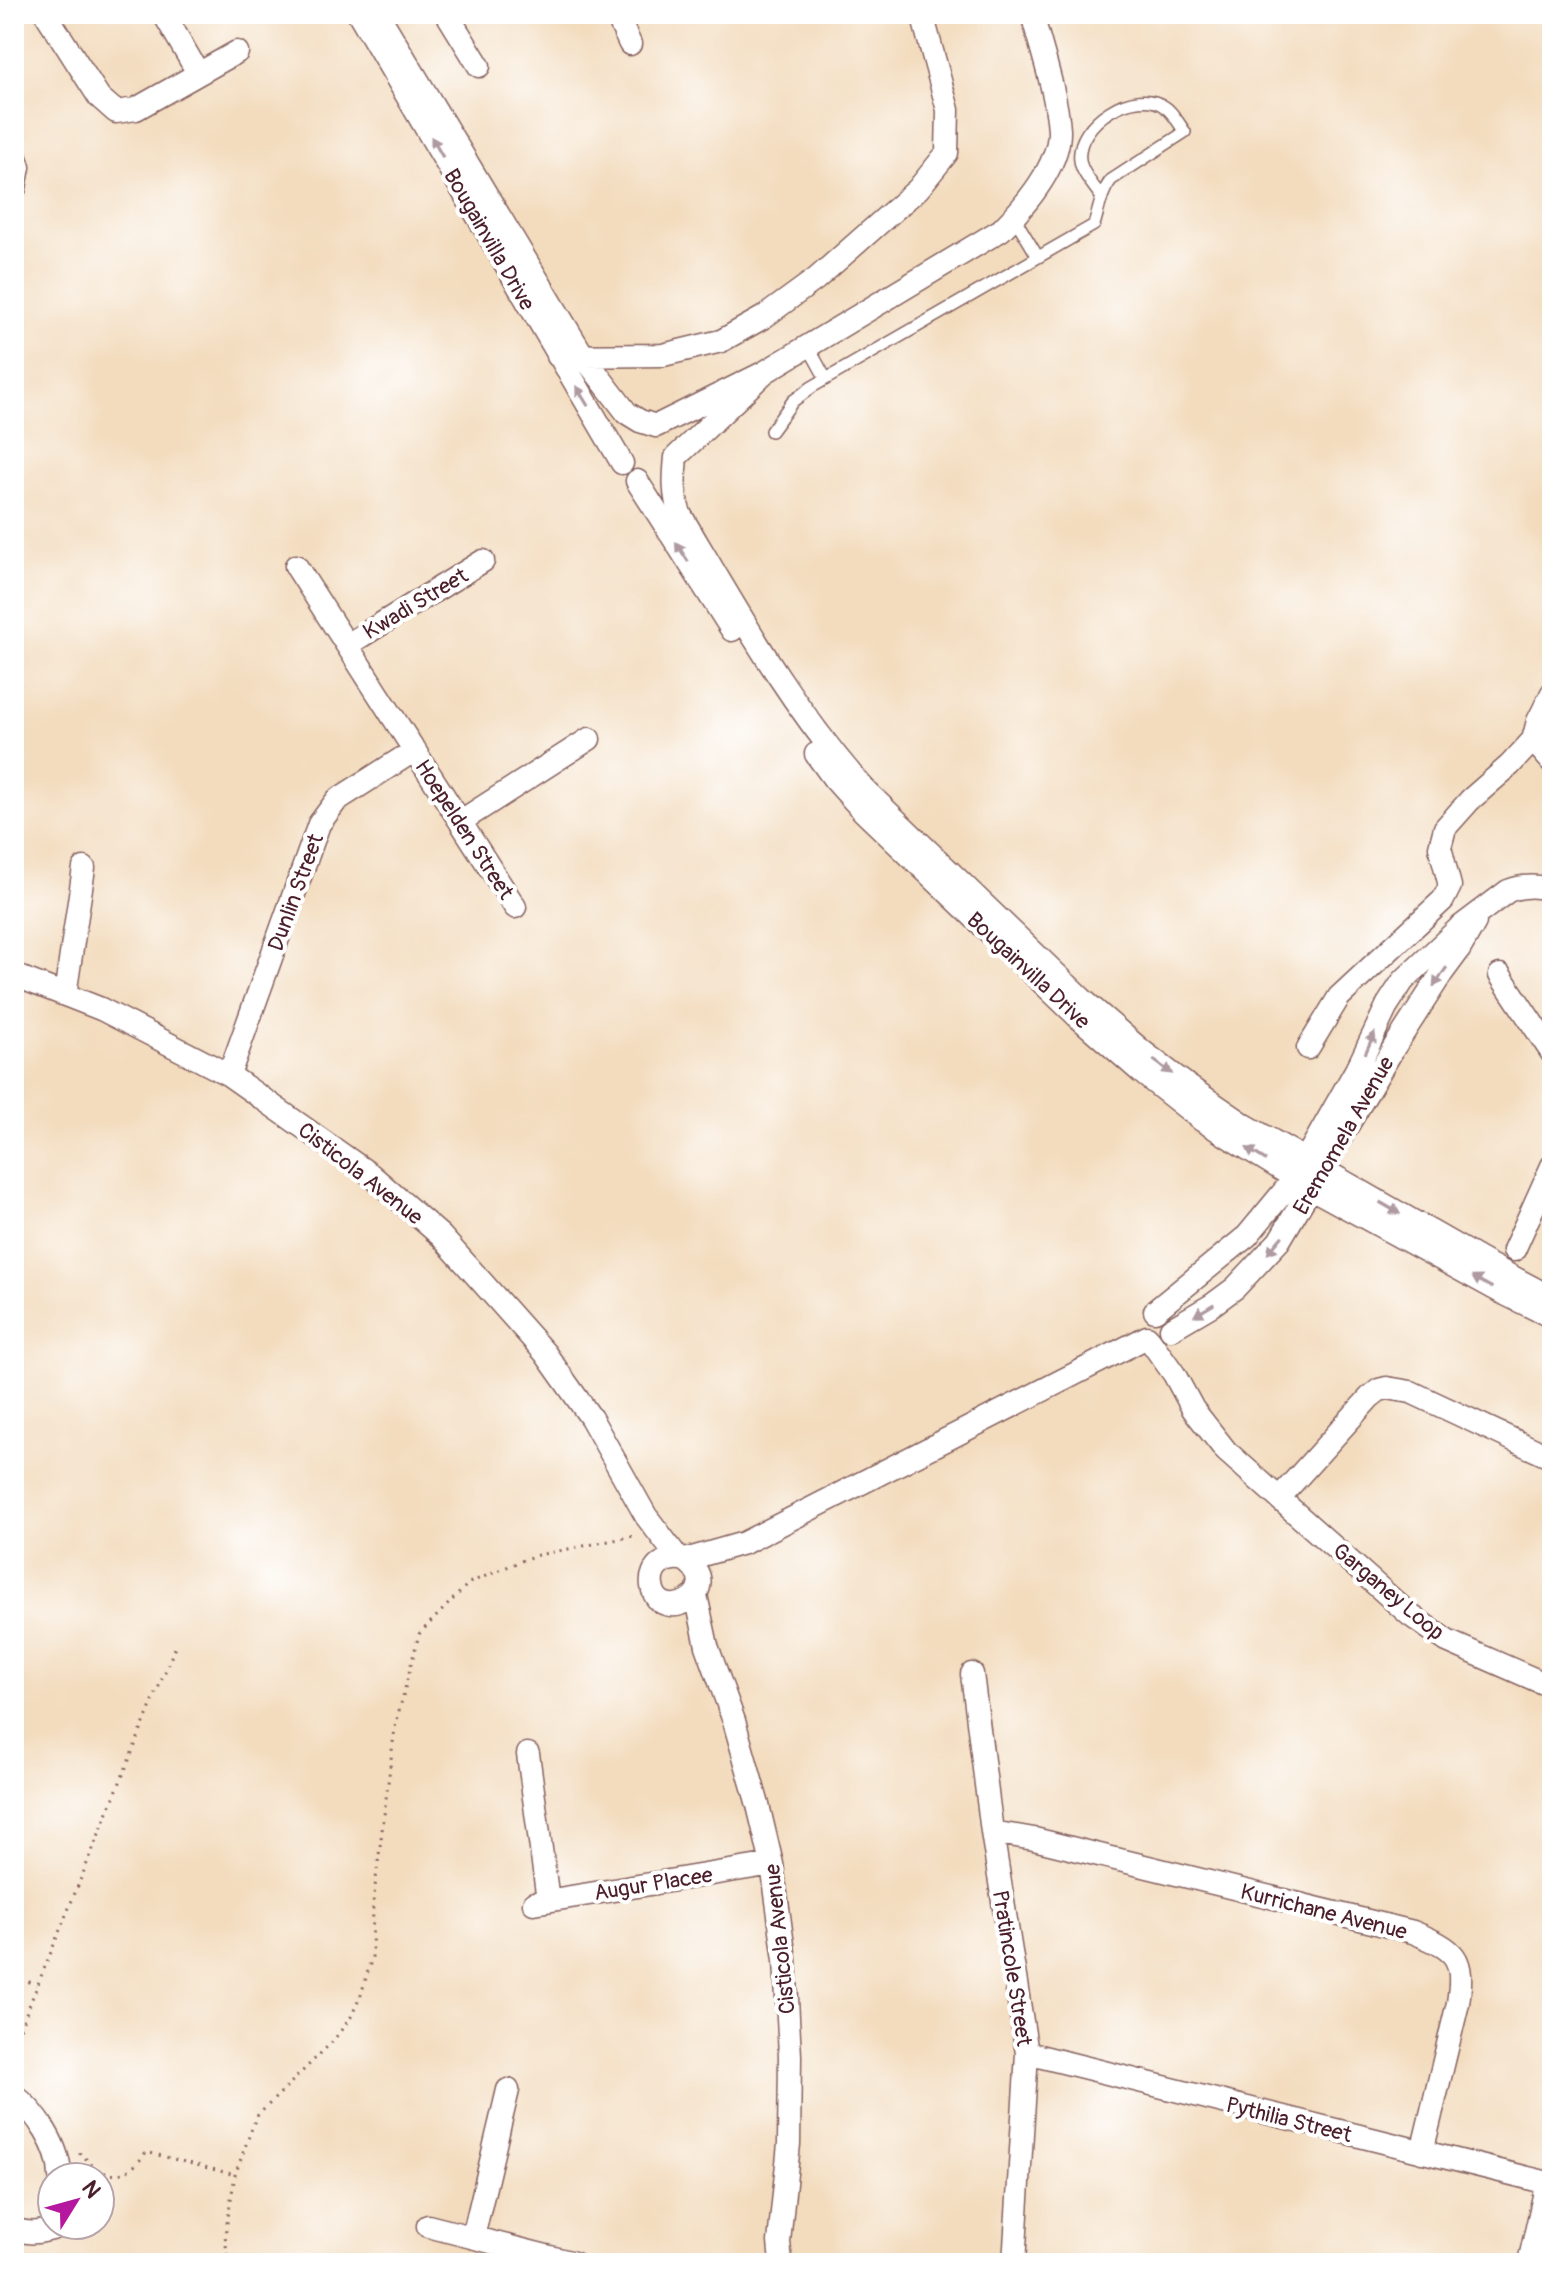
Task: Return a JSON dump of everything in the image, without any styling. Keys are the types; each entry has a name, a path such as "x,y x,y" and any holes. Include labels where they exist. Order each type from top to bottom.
{"street":[{"path":"46,14 99,97 116,112 136,109 237,52"},
{"path":"164,14 198,73"},
{"name":"Bougainvilla Drive","path":"359,14 622,463 637,481 798,731 835,780 894,830 1141,1072 1203,1121 1552,1298"},
{"name":"Bougainvilla Drive","path":"378,14 584,357 627,413 656,426 672,438 676,448 674,499 680,514 758,645 804,714 894,830"},
{"path":"447,14 479,66"},
{"path":"616,14 630,44"},
{"path":"558,356 663,355 721,341 764,317 816,279 918,189 947,153 948,110 922,14"},
{"path":"622,463 621,446 630,431 647,425 656,426 765,372 1001,230 1014,217 1042,180 1056,148 1059,130 1032,14"},
{"path":"14,152 19,167 15,188"},
{"path":"637,481 662,478 673,466 676,457 765,372"},
{"name":"Kwadi Street","path":"347,645 483,561"},
{"name":"Kwadi Street","path":"296,566 415,750"},
{"path":"1308,1048 1339,997 1443,900 1450,886 1440,847 1445,828 1533,740 1538,721 1552,693"},
{"path":"461,821 589,739"},
{"path":"1533,740 1552,762"},
{"name":"Hoepelden Street","path":"415,750 515,907"},
{"name":"Dunlin Street","path":"229,1075 319,824 337,800 415,750"},
{"path":"65,995 84,868"},
{"name":"Eremomela Avenue","path":"681,1559 744,1543 1156,1328 1212,1305 1235,1288 1279,1241 1394,992 1443,942 1508,891 1518,887 1552,890"},
{"name":"Cisticola Avenue","path":"14,975 101,1009 229,1075 371,1175 441,1236 545,1353 591,1418 647,1524 656,1568"},
{"path":"1500,975 1552,1053"},
{"path":"1514,1250 1552,1166"},
{"name":"Bougainvilla Drive","path":"1308,1174 1501,1292 1552,1317"},
{"name":"Eremomela Avenue","path":"1156,1328 1308,1174"},
{"path":"1234,1248 1253,1269"},
{"name":"Garganey Loop","path":"1156,1328 1174,1374 1193,1409 1226,1451 1435,1634 1552,1687"},
{"path":"1280,1497 1359,1407 1379,1390 1387,1388 1411,1392 1552,1458"},
{"name":"Cisticola Avenue","path":"647,1524 681,1559"},
{"name":"Eremomela Avenue","path":"697,1591 744,1543"},
{"path":"681,1559 697,1571 697,1591 690,1601 674,1606 659,1599 654,1592 652,1575 656,1568 663,1562 681,1559"},
{"name":"Cisticola Avenue","path":"697,1591 707,1646 734,1721 758,1805 772,1864 785,1960 790,2056 789,2144 780,2252 768,2263"},
{"name":"Cisticola Avenue","path":"674,1606 707,1646"},
{"name":"Pratincole Street","path":"972,1674 992,1832 1027,2053 1014,2263"},
{"name":"Augur Placee","path":"528,1754 541,1902 772,1864"},
{"name":"Kurrichane Avenue","path":"992,1832 1049,1842 1413,1932 1448,1950 1461,1970 1461,1981 1422,2152"},
{"name":"Pythilia Street","path":"1027,2053 1550,2184"},
{"path":"473,2237 508,2090"},
{"path":"14,2095 42,2127 55,2161"},
{"path":"1529,2263 1550,2184"},
{"path":"428,2226 574,2263"},
{"path":"14,2229 36,2233"}],"lane":[{"path":"771,431 793,401 826,379 1094,225 1102,198 1103,191 1111,180 1185,132 1165,106 1131,101 1090,126 1079,145 1080,164 1102,198"},
{"path":"1014,217 1038,257"},
{"path":"808,346 826,379"}],"path":[{"path":"228,2263 225,2235 235,2175 256,2117 333,2041 351,2017 361,1995 372,1957 373,1903 395,1727 419,1634 469,1583 533,1556 647,1524"},
{"path":"14,2043 175,1647"},
{"path":"14,1975 37,1985"},
{"path":"116,2174 129,2171 146,2152 235,2175"},
{"path":"64,2161 71,2153 80,2153 88,2161"}]}
